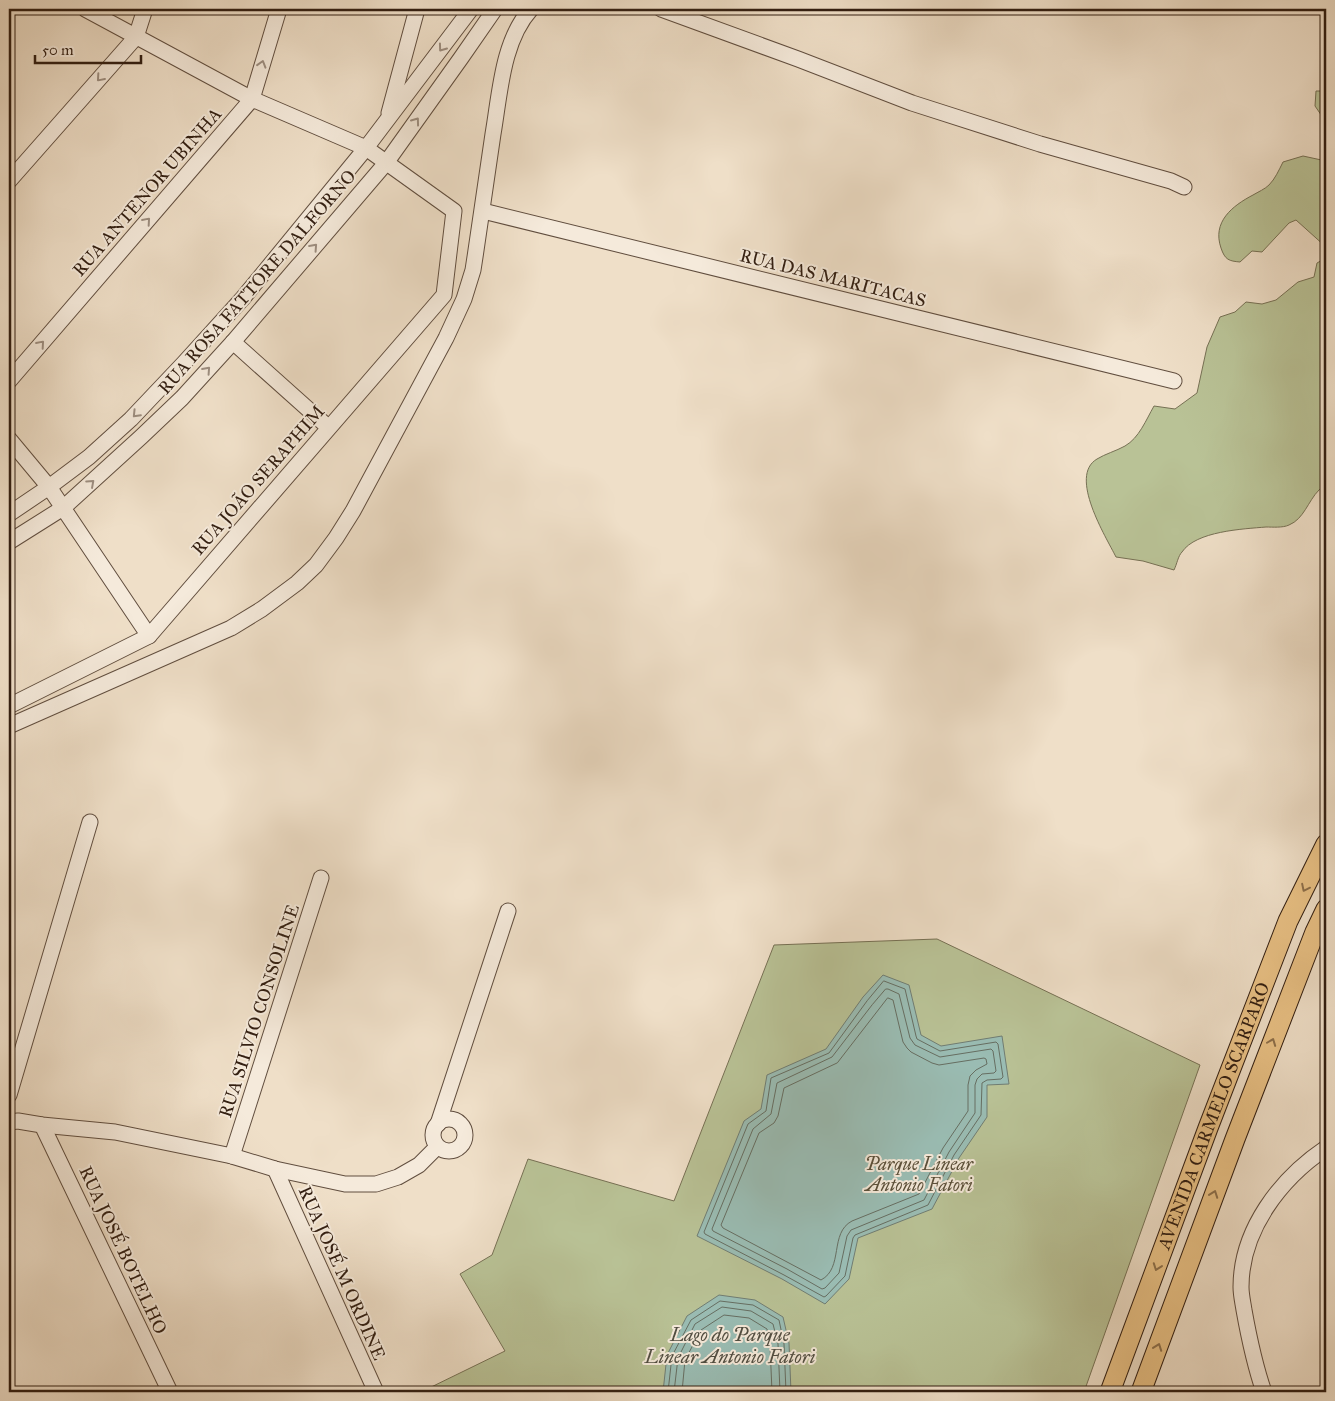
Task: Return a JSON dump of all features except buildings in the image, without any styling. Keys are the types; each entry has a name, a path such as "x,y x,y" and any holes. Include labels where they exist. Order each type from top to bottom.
{"main road":[{"name":"AVENIDA CARMELO SCARPARO","path":"1110,1392 1208,1128 1288,921 1326,844"},
{"name":"AVENIDA CARMELO SCARPARO","path":"1141,1392 1238,1130 1315,932 1326,909"}],"street":[{"path":"85,9 252,99 366,148 386,163"},
{"path":"9,181 136,37 145,9"},
{"name":"RUA ANTENOR UBINHA","path":"9,381 252,99 279,9"},
{"path":"387,121 417,9"},
{"name":"RUA ROSA FATTORE DALFORNO","path":"9,514 89,457 131,419 184,364 242,298 366,148 471,9"},
{"name":"RUA ROSA FATTORE DALFORNO","path":"9,542 63,508 182,398 233,342 386,163 494,9"},
{"path":"9,726 231,628 262,610 297,583 316,565 353,511 446,338 464,298 473,270 504,65 516,31 525,15 531,9"},
{"path":"661,9 912,103 1040,144 1171,180 1184,187"},
{"name":"RUA JOÃO SERAPHIM","path":"9,706 149,636 444,295 454,211 386,163"},
{"name":"RUA DAS MARITACAS","path":"483,211 1174,381"},
{"path":"233,342 328,427"},
{"path":"9,439 49,487 149,636"},
{"path":"9,1095 90,822"},
{"name":"RUA SILVIO CONSOLINE","path":"232,1156 322,878"},
{"path":"438,1124 447,1120 457,1122 464,1130 465,1136 457,1150 446,1152 437,1147 434,1143 433,1133 438,1124 508,910"},
{"path":"9,1122 18,1121 115,1132 232,1156 275,1169 345,1184 376,1184 398,1177 419,1165 437,1147"},
{"name":"RUA JOSÉ BOTELHO","path":"42,1125 170,1392"},
{"path":"1264,1392 1258,1375 1241,1289 1243,1264 1248,1244 1267,1206 1284,1185 1311,1159 1326,1148"},
{"name":"RUA JOSÉ M ORDINE","path":"275,1169 376,1392"}],"green space":[{"path":"1316,91 1326,91 1326,122 1315,106"},
{"path":"1303,156 1326,161 1326,247 1296,220 1289,223 1262,252 1252,251 1240,262 1228,259 1224,255 1219,239 1219,230 1226,216 1238,204 1269,185 1283,162"},
{"path":"1326,258 1326,482 1324,485 1315,494 1298,519 1289,525 1209,535 1189,545 1181,554 1174,570 1143,561 1116,557 1092,507 1086,479 1089,467 1097,459 1130,443 1142,428 1154,406 1175,409 1197,393 1207,347 1220,317 1235,312 1246,302 1262,304 1276,300 1298,282 1314,277 1317,263"},
{"name":"Parque Linear Antonio Fatori","path":"937,939 1200,1065 1084,1392 421,1392 505,1351 460,1274 492,1255 528,1159 674,1201 774,945"}],"water":[{"path":"883,975 909,985 921,1035 941,1046 1002,1036 1009,1084 987,1085 987,1117 959,1158 932,1209 858,1238 849,1279 825,1304 782,1279 697,1236 744,1121 761,1109 767,1075 826,1049 863,997"},
{"name":"Lago do Parque Linear Antonio Fatori","path":"719,1295 755,1300 783,1317 789,1343 791,1392 663,1392 667,1355 687,1316"}]}
